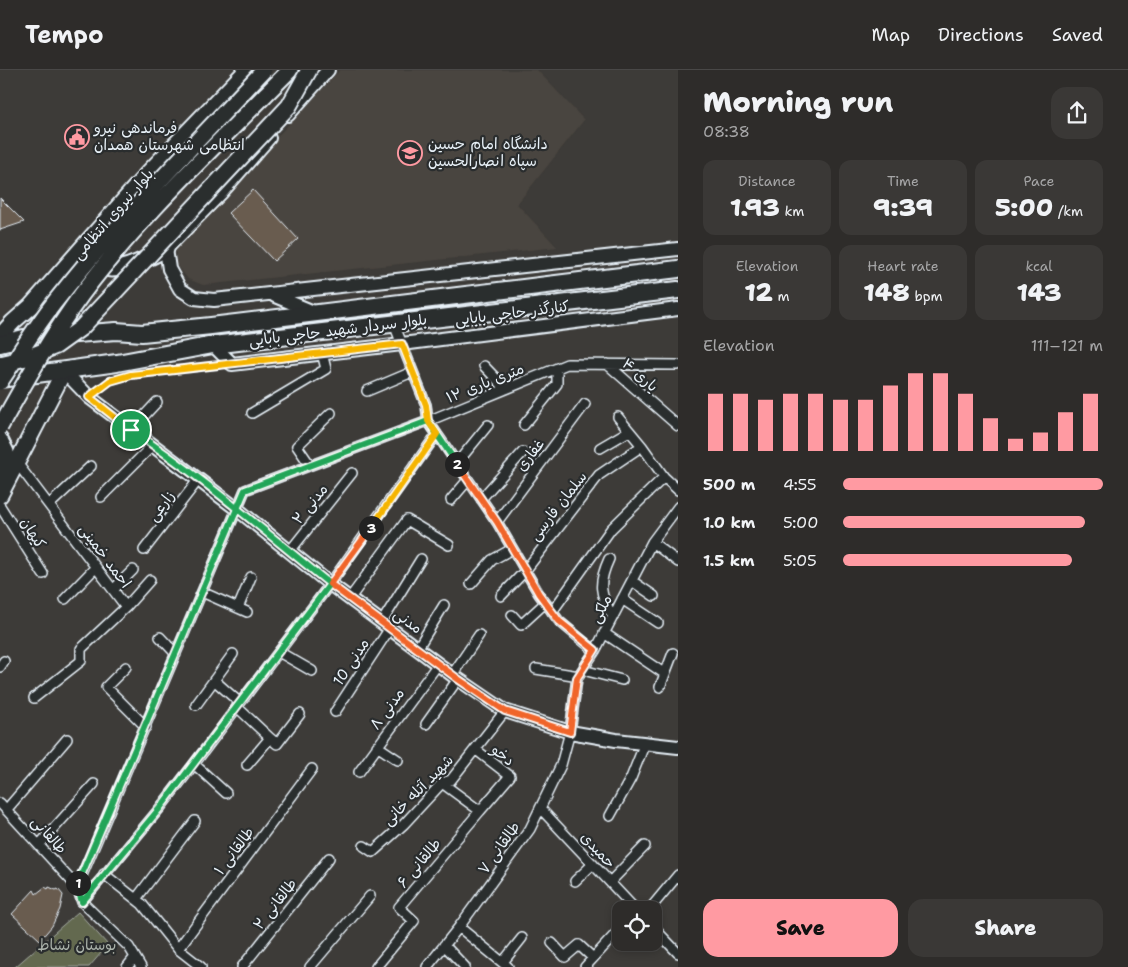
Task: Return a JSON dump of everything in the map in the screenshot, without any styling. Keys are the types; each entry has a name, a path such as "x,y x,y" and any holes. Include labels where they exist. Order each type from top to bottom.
{"highway":[{"name":"بلوار سردار شهید حاجی بابایی","path":"0,344 24,338 116,331 142,333 316,314 678,269"},
{"name":"بلوار سردار شهید حاجی بابایی","path":"0,380 117,363 213,346 678,290"},
{"path":"347,310 348,329"}],"main road":[{"name":"بلوار نیروی انتظامی","path":"0,336 31,306 148,173 247,70"},
{"path":"0,380 56,300 92,255 121,221 264,70"},
{"path":"0,427 37,363 83,293 144,219 290,70"},
{"path":"0,364 26,358 56,346 81,328 288,106 309,70"},
{"path":"86,245 89,258 93,262 99,267 112,270 120,269 166,249 221,193 328,70"},
{"path":"166,249 169,269 180,289 194,298 214,300 678,249"},
{"path":"272,295 316,314"},
{"name":"کنارگذر حاجی بابایی","path":"232,364 678,309"},
{"path":"213,346 232,364"},
{"path":"0,494 64,371"},
{"name":"مدنی","path":"64,371 89,397 237,508 330,584 455,677 505,711 570,732 616,740 678,747"},
{"path":"0,440 6,452 0,486"}],"street":[{"path":"394,324 426,405 428,421 497,522 545,603 559,621 595,650"},
{"path":"252,413 326,369 322,354"},
{"name":"۱۲ متری یاری","path":"77,887 245,490 428,421 567,364 673,364"},
{"name":"یاری ۴","path":"607,364 678,426"},
{"path":"673,364 678,371"},
{"path":"484,366 506,389"},
{"path":"524,425 557,384 557,368"},
{"path":"367,391 412,372"},
{"path":"131,430 157,402"},
{"name":"غفاری","path":"497,522 585,404"},
{"path":"310,465 297,446 331,413"},
{"path":"618,417 664,477 678,490"},
{"path":"457,463 488,426"},
{"path":"600,448 629,431"},
{"path":"82,902 160,808 239,705 330,584 437,434"},
{"path":"101,497 153,444"},
{"name":"سلمان فارسی","path":"501,596 525,571 599,475 642,446"},
{"path":"481,499 523,452"},
{"name":"احمد خمینی","path":"17,463 126,607 81,649 81,661 34,698"},
{"path":"49,505 91,466"},
{"name":"مدنی ۲","path":"290,551 352,473"},
{"path":"552,612 611,529 664,477"},
{"name":"زارعی","path":"144,550 199,479"},
{"path":"451,500 468,480"},
{"name":"کیهان","path":"0,506 43,574"},
{"name":"ملکی","path":"570,732 581,673 604,634 652,542 678,507"},
{"path":"350,598 407,520 449,545"},
{"path":"652,542 678,562"},
{"path":"471,584 492,560 512,548"},
{"name":"مدنی 10","path":"335,712 386,625 421,559"},
{"path":"609,559 604,570 600,588 605,604 613,617"},
{"path":"65,599 96,568"},
{"path":"114,590 133,570"},
{"path":"202,592 243,610 251,577"},
{"path":"126,607 150,580"},
{"path":"632,581 654,596"},
{"path":"622,599 658,623"},
{"path":"512,615 521,625 545,603"},
{"path":"417,648 444,605"},
{"path":"426,724 479,634"},
{"path":"604,634 665,674"},
{"path":"160,637 176,654"},
{"path":"279,652 312,671"},
{"path":"660,687 673,653"},
{"path":"196,705 233,654"},
{"name":"مدنی ۸","path":"360,772 438,664"},
{"path":"126,667 106,687 146,727"},
{"path":"536,668 622,680"},
{"path":"214,680 277,744 300,714"},
{"name":"شهید آتله خانی","path":"364,846 373,852 404,824 442,783 451,780 505,711"},
{"name":"طالقانی ۷","path":"427,967 459,927 530,829 561,765 570,732"},
{"path":"247,766 270,738"},
{"path":"4,806 67,739"},
{"path":"610,816 631,778 645,743"},
{"path":"377,746 398,760"},
{"name":"دخو","path":"475,749 510,776 483,808"},
{"path":"194,764 226,793"},
{"name":"طالقانی ۱","path":"178,949 312,769"},
{"path":"442,783 483,808"},
{"path":"39,844 94,784"},
{"name":"طالقانی","path":"4,806 77,887"},
{"name":"طالقانی ۶","path":"376,967 414,921 399,907 483,808"},
{"name":"حمیدی","path":"540,808 628,901"},
{"path":"136,899 196,821"},
{"path":"610,882 645,846"},
{"name":"طالقانی ۲","path":"242,967 328,858"},
{"path":"575,881 593,864"},
{"path":"104,874 142,904 178,949 201,967"},
{"path":"657,901 678,875"},
{"path":"77,887 82,902 129,947 141,967"},
{"path":"310,967 370,896"},
{"path":"459,927 505,964 522,938"},
{"path":"662,936 678,953"},
{"path":"585,967 612,938"},
{"path":"552,943 565,957 579,945 593,958"},
{"path":"444,945 465,967"},
{"path":"127,967 135,957"}],"lane":[{"path":"89,397 110,381 131,375 232,364"}],"shaded area":[{"name":"دانشگاه امام حسین سپاه انصارالحسین","path":"340,70 537,70 584,120 517,204 557,247 203,285 188,279 176,264 176,244"}],"green space":[{"name":"بوستان نشاط","path":"78,912 108,945 89,967 15,967"}],"building":[{"path":"253,190 298,239 274,261 228,213"},
{"path":"0,198 24,222 0,230"},
{"path":"45,887 48,889 49,887 58,889 63,895 60,909 52,926 40,940 12,914 34,890 36,894"}],"place":[{"name":"فرماندهی نیرو انتظامی شهرستان همدان","path":"77,137"},
{"name":"دانشگاه امام حسین سپاه انصارالحسین","path":"410,153"}],"route":[{"path":"131,430 89,397 110,381 131,375 402,344 426,405 428,421 437,434 330,584 458,679 505,711 570,732 577,678 595,650 559,621 539,594 497,522 437,434 428,421 245,490 237,508 117,794 77,887 82,902 160,808 330,584 237,508 153,444 131,430"}]}
